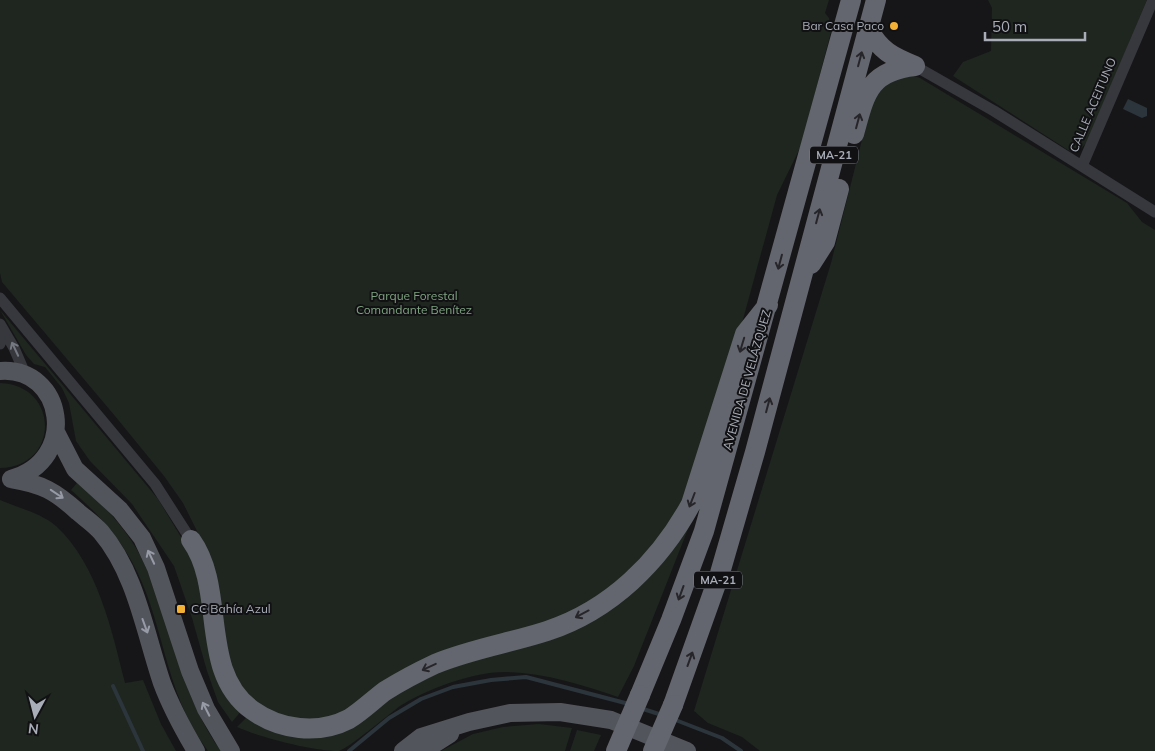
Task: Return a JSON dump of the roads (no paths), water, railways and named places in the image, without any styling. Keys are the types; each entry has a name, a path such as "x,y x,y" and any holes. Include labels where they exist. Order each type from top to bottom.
{"highway":[{"name":"AVENIDA DE VELÁZQUEZ","path":"616,751 671,620 704,530 851,0"},
{"name":"AVENIDA DE VELÁZQUEZ","path":"652,751 674,705 720,573 755,452 876,0"},
{"path":"868,29 876,43 889,55 914,66"},
{"path":"800,280 826,242 865,94 877,79 890,71 914,66"},
{"path":"191,540 196,547 211,594 218,654 225,676 238,696 251,709 268,720 289,727 310,729 330,727 350,718 407,678 456,656 549,630 611,598 639,576 667,544 692,504 745,334 768,304"}],"main road":[{"path":"0,371 15,372 26,376 44,390 52,403 56,417 56,432 46,458 25,475 6,480"},
{"path":"56,432 75,468 120,510 142,538 156,568 199,694 231,751"},
{"path":"6,480 35,483 57,493 101,532 118,557 162,682 178,721 196,751"},
{"path":"403,751 421,737 469,722 510,713 560,712 611,720 687,751"},
{"path":"423,751 469,722"}],"street":[{"name":"CALLE ACEITUNO","path":"1082,166 1153,0"},
{"path":"914,66 994,111 1155,212"},
{"path":"0,298 156,484 191,540"},
{"path":"0,324 14,348 26,376"},
{"path":"0,332 0,344"}],"waterway":[{"path":"349,751 389,718 421,699 453,687 491,680 526,677 629,704"},
{"path":"113,686 143,751"},
{"path":"640,708 662,715"},
{"path":"673,719 722,738 741,751"}],"place":[{"name":"Bar Casa Paco","path":"894,26"},
{"name":"CC Bahía Azul","path":"181,609"}],"park label":[{"name":"Parque Forestal Comandante Benítez","path":"414,303"}]}
